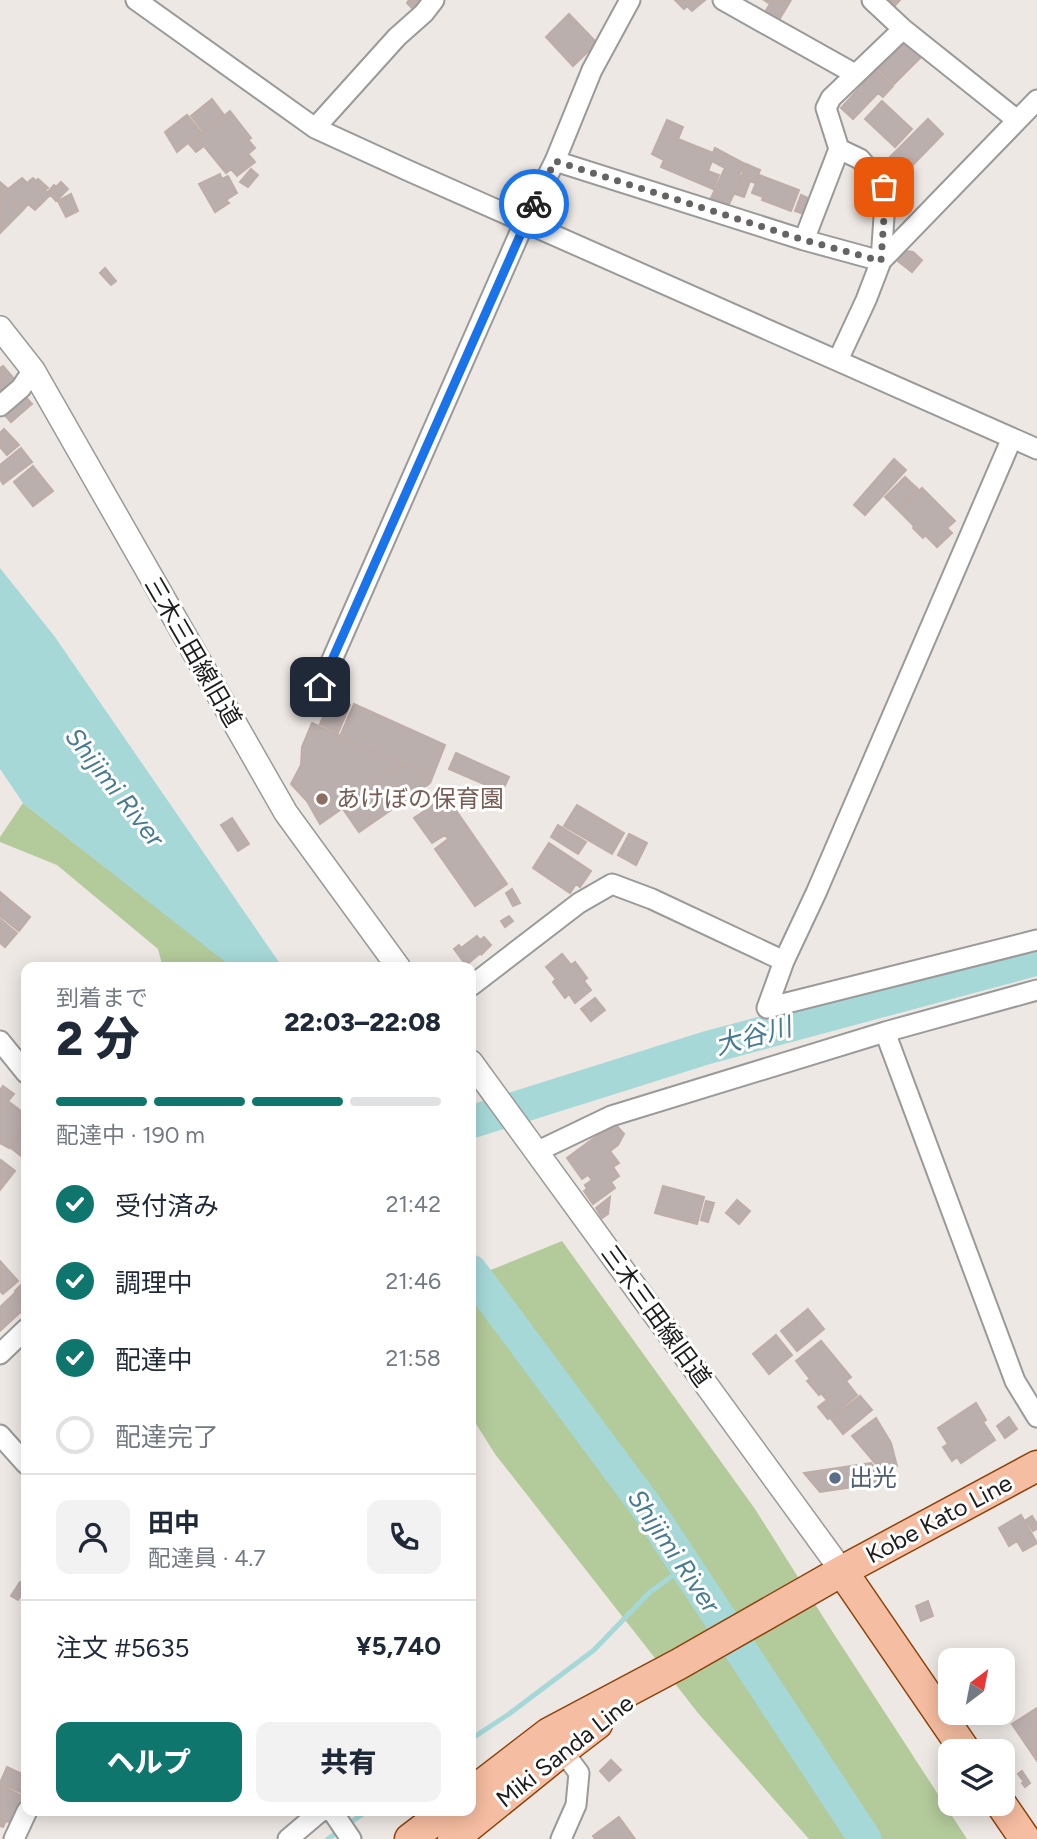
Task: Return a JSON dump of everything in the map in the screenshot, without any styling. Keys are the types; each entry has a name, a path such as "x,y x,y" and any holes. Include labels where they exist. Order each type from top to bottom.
{"main road":[{"name":"Kobe Kato Line","path":"842,1571 1037,1466"},
{"name":"Miki Sanda Line","path":"476,1790 679,1664 842,1571"},
{"path":"842,1571 956,1739"},
{"name":"Miki Sanda Line","path":"453,1839 556,1742"},
{"path":"411,1839 441,1816"},
{"path":"1010,1816 1025,1839"}],"street":[{"path":"136,0 315,128 1037,449"},
{"path":"315,128 434,0"},
{"path":"320,687 555,161 592,70 630,0"},
{"path":"723,0 855,74"},
{"path":"872,0 903,29 1017,120"},
{"path":"804,240 839,149 827,108 831,97 903,29"},
{"path":"881,261 1037,100"},
{"path":"838,360 881,261 885,202 884,187 860,159 839,149"},
{"path":"555,161 804,240 881,261"},
{"name":"三木三田線旧道","path":"0,328 33,370 286,813 395,962"},
{"path":"0,405 21,388 33,370"},
{"path":"1013,438 767,1008 1037,940"},
{"path":"476,982 579,903 612,884 785,961"},
{"path":"537,1152 611,1116 885,1032 1037,990"},
{"path":"885,1032 1015,1381 1037,1417"},
{"path":"0,1041 21,1067"},
{"name":"三木三田線旧道","path":"476,1069 842,1571"},
{"path":"0,1354 21,1334"},
{"path":"0,1435 21,1458"},
{"path":"556,1742 579,1773 576,1805 562,1839"},
{"path":"14,1839 25,1816"},
{"path":"288,1839 324,1816"},
{"path":"332,1816 351,1838"}],"green space":[{"path":"23,803 227,962 161,962 158,949 57,865 0,842 0,837"},
{"path":"562,1241 755,1509 938,1794 938,1816 952,1816 967,1839 809,1839 698,1713 495,1454 476,1424 476,1276"}],"water":[{"path":"0,568 55,637 279,962 225,962 23,803 0,769"}],"building":[{"path":"409,0 420,0 413,9 407,3"},
{"path":"675,0 705,0 692,11 687,6 684,9"},
{"path":"764,0 791,0 776,25 762,17 770,4"},
{"path":"878,0 900,0 890,11"},
{"path":"569,14 597,43 573,66 546,37"},
{"path":"907,41 922,56 894,84 878,69"},
{"path":"876,70 893,86 883,97 878,93 853,119 841,108"},
{"path":"212,99 224,115 203,131 191,116"},
{"path":"882,101 912,129 895,147 865,119"},
{"path":"230,111 251,138 248,140 255,148 248,154 255,162 237,176 231,169 226,173 204,146 196,152 189,144"},
{"path":"187,115 201,132 177,152 165,132"},
{"path":"928,119 943,134 902,176 886,161"},
{"path":"667,120 683,127 678,139 713,153 715,148 745,164 728,206 711,198 725,168 712,161 708,171 719,175 713,189 661,167 664,160 652,154"},
{"path":"746,164 760,170 755,183 750,181 744,197 735,194"},
{"path":"251,169 258,175 248,187 240,182"},
{"path":"220,174 222,179 228,176 237,193 226,200 229,203 215,212 199,184"},
{"path":"759,175 799,190 791,211 762,200 763,197 752,193"},
{"path":"22,178 27,183 33,178 36,181 38,179 48,188 45,190 50,195 35,210 28,204 22,211 0,190 0,182 8,189"},
{"path":"61,182 68,189 56,201 48,192"},
{"path":"0,190 22,211 0,233"},
{"path":"71,194 78,211 66,217 58,201"},
{"path":"801,195 815,201 809,216 795,211"},
{"path":"900,250 913,252 922,260 912,272 894,258"},
{"path":"105,268 116,281 111,285 100,273"},
{"path":"3,366 16,381 2,393 0,368"},
{"path":"23,394 32,404 11,422 2,412"},
{"path":"4,429 19,445 7,455 0,447 0,433"},
{"path":"21,448 32,462 3,484 0,479 0,465"},
{"path":"894,459 906,470 865,515 854,505"},
{"path":"33,466 53,491 33,506 14,482"},
{"path":"905,477 918,489 898,510 885,497"},
{"path":"922,488 955,521 947,528 952,533 937,547 925,535 923,538 899,511"},
{"path":"332,697 350,705 338,733 320,724"},
{"path":"354,704 445,745 432,778 340,736"},
{"path":"312,723 404,765 320,824 307,801 291,784 301,765 302,747"},
{"path":"456,753 509,777 502,792 449,769"},
{"path":"404,765 432,778 430,783 359,832 343,809"},
{"path":"446,796 507,884 475,906 435,849 448,839 445,835 432,843 414,818"},
{"path":"577,805 624,833 612,854 564,826"},
{"path":"232,818 249,844 238,851 221,825"},
{"path":"558,825 586,842 578,854 551,837"},
{"path":"629,834 647,843 636,865 618,855"},
{"path":"549,843 591,871 580,887 576,884 570,893 533,868"},
{"path":"512,889 520,903 513,906 506,893"},
{"path":"0,892 30,917 19,931 0,916"},
{"path":"509,916 513,921 505,927 501,921"},
{"path":"0,919 17,933 5,947 0,943"},
{"path":"477,936 480,940 484,937 491,945 470,962 464,962 454,949 459,945 461,948"},
{"path":"562,954 571,965 575,962 587,978 584,981 591,990 575,1003 569,994 565,998 553,982 556,979 546,967"},
{"path":"595,998 605,1010 591,1021 581,1009"},
{"path":"3,1086 14,1094 8,1101 21,1111 21,1132 9,1148 0,1143 0,1090"},
{"path":"614,1123 624,1134 618,1145 610,1151 619,1163 613,1167 619,1176 611,1182 615,1188 593,1204 584,1191 587,1189 585,1185 592,1180 588,1175 582,1179 567,1158"},
{"path":"21,1135 21,1156 11,1148"},
{"path":"1,1160 15,1171 0,1190 0,1162"},
{"path":"663,1186 704,1197 697,1224 655,1213"},
{"path":"610,1197 608,1214 602,1218 596,1208"},
{"path":"737,1200 750,1211 739,1224 726,1213"},
{"path":"706,1201 714,1203 708,1222 701,1220"},
{"path":"0,1261 18,1281 3,1294 0,1291"},
{"path":"21,1285 21,1298 15,1291"},
{"path":"16,1292 21,1298 21,1312 0,1331 0,1307"},
{"path":"808,1309 824,1329 797,1351 781,1331"},
{"path":"776,1335 792,1355 769,1374 753,1354"},
{"path":"821,1341 851,1377 846,1381 857,1395 828,1419 818,1407 827,1400 807,1381 810,1379 796,1361"},
{"path":"860,1396 872,1410 843,1434 831,1419"},
{"path":"976,1403 986,1420 983,1422 995,1440 961,1463 957,1457 952,1461 943,1447 948,1444 938,1428"},
{"path":"1009,1417 1017,1429 1005,1438 997,1426"},
{"path":"876,1418 891,1443 897,1466 885,1475 852,1436"},
{"path":"871,1463 887,1482 820,1492 804,1473"},
{"path":"1021,1515 1037,1543 1023,1551 1017,1541 1009,1546 999,1528"},
{"path":"1032,1516 1037,1524 1037,1529 1033,1531 1026,1520"},
{"path":"21,1583 21,1596 18,1600 11,1596"},
{"path":"928,1601 933,1616 921,1621 916,1606"},
{"path":"1037,1708 1037,1761 1013,1726 1015,1722"},
{"path":"611,1760 621,1770 609,1781 600,1771"},
{"path":"7,1767 21,1774 21,1793 0,1783"},
{"path":"1022,1771 1030,1783 1025,1787 1018,1774"},
{"path":"0,1785 21,1796 21,1803 11,1823 6,1821 3,1827 0,1826"},
{"path":"619,1817 635,1839 595,1839 593,1836"}],"waterway":[{"name":"大谷川","path":"476,1120 706,1048 1037,959"},
{"name":"Shijimi River","path":"476,1278 648,1509 865,1839"},
{"path":"476,1736 594,1650 650,1592 686,1566"},
{"path":"347,1825 360,1816"},
{"path":"328,1839 339,1831"}],"way so far":[{"path":"534,204 555,161 804,240 881,261 884,187"}],"place":[{"name":"あけぼの保育園","path":"322,799"},
{"name":"出光","path":"835,1478"}],"route":[{"path":"320,687 534,204"}]}
